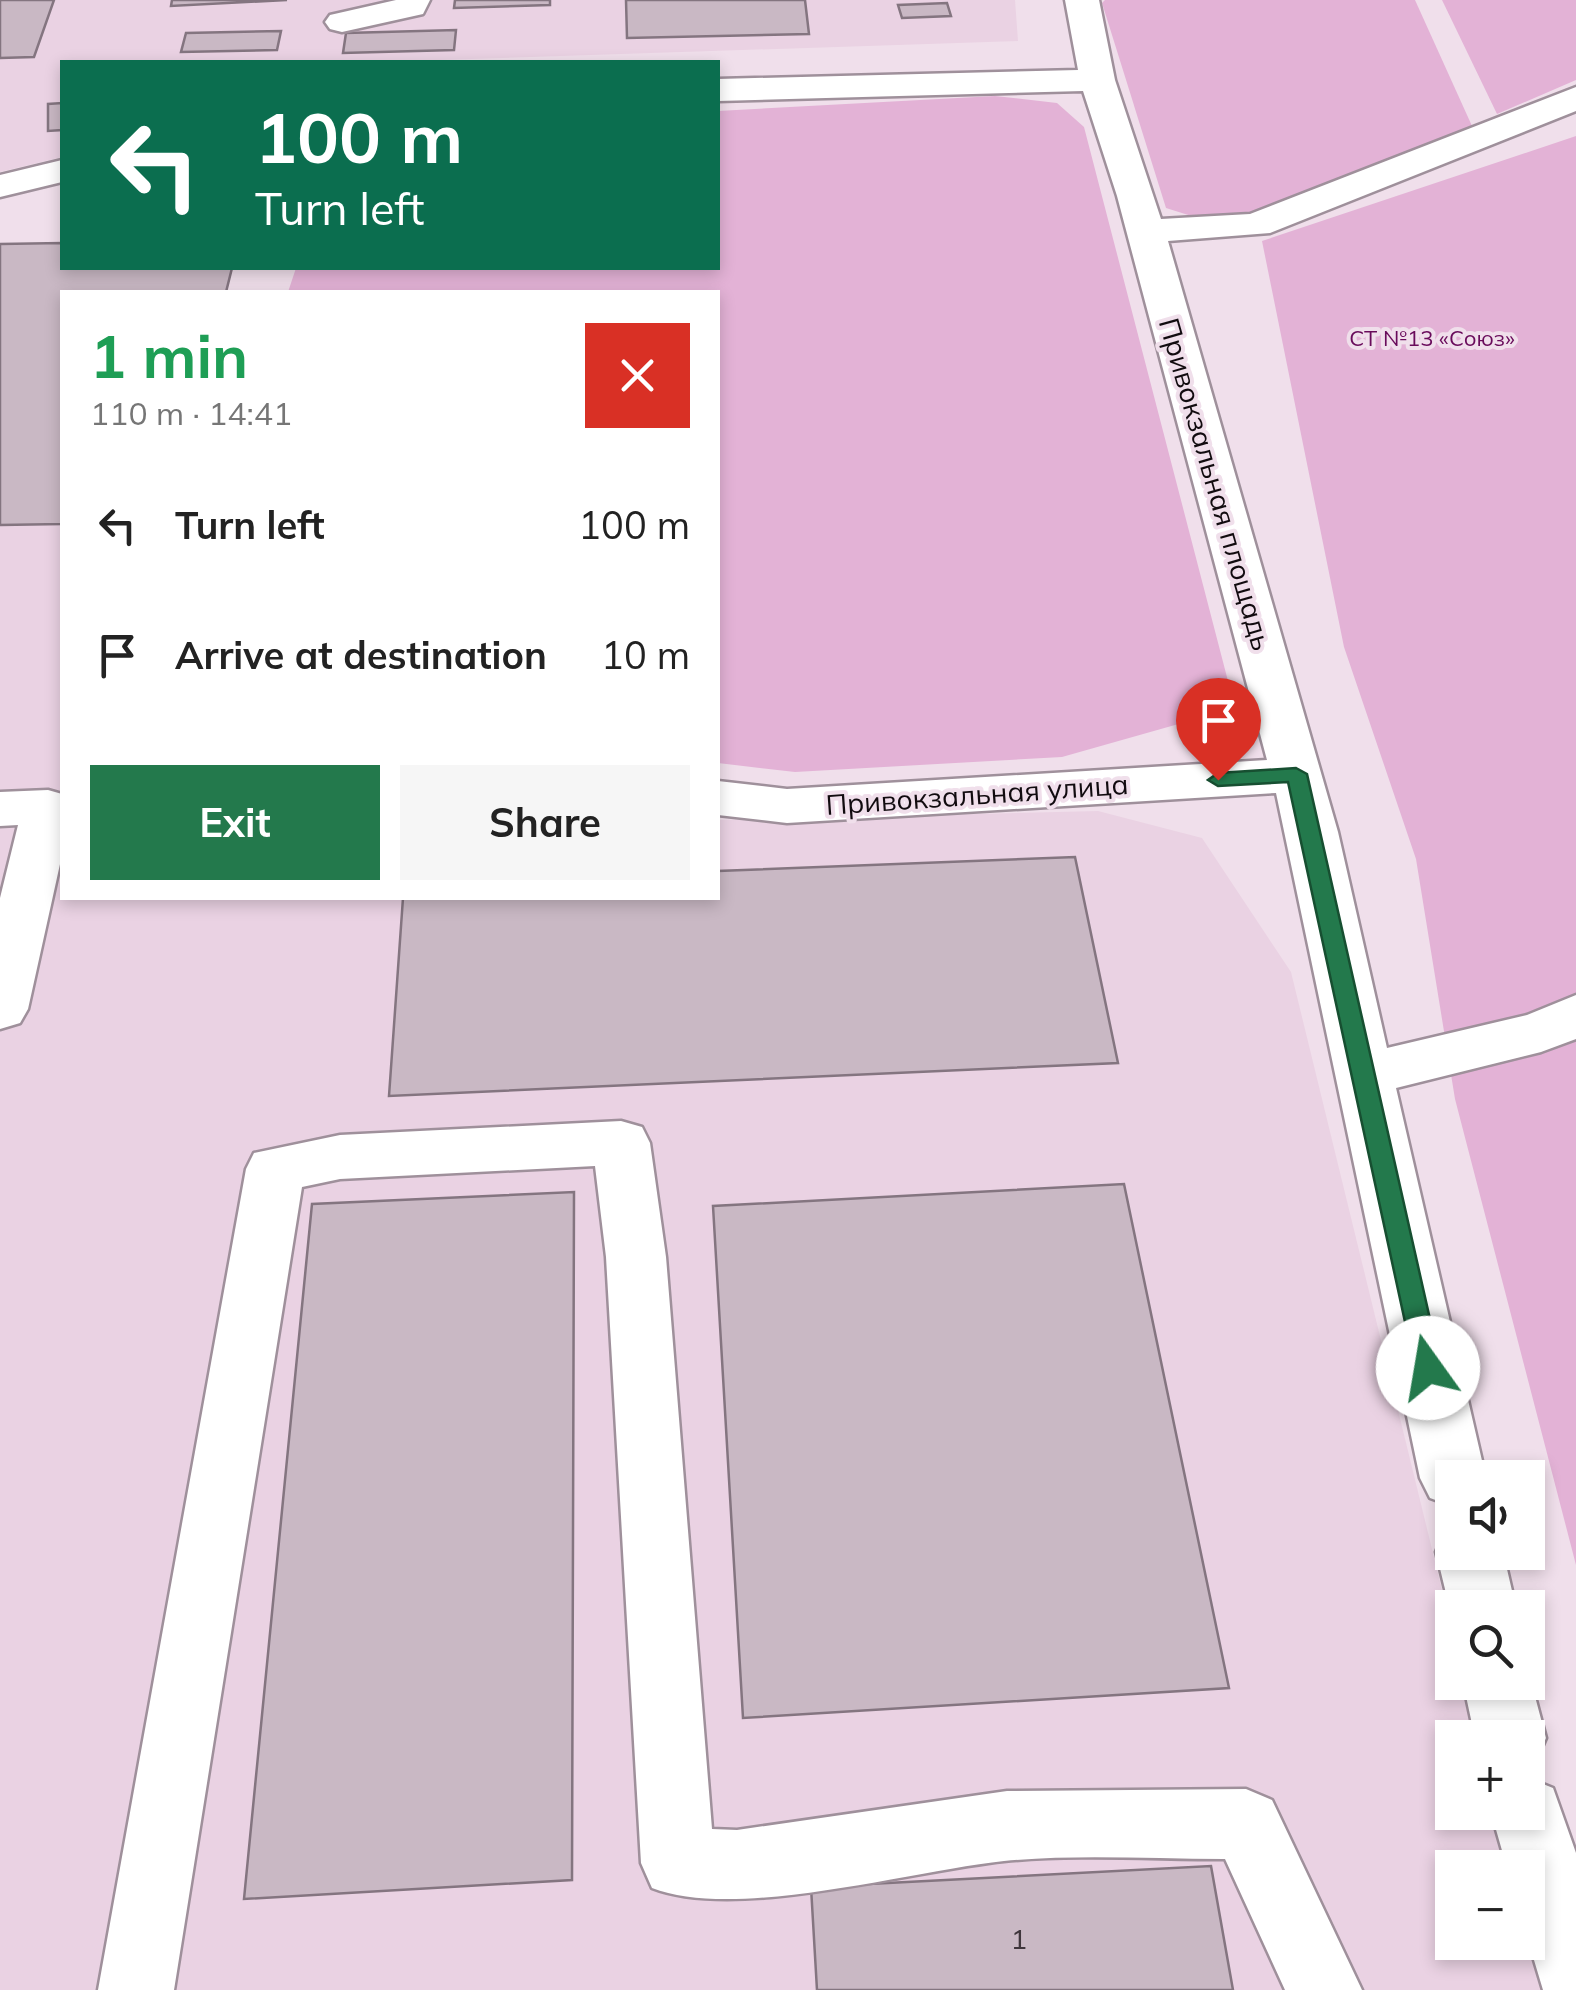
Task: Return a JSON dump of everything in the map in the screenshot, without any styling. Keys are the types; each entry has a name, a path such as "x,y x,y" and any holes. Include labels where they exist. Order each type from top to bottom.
{"street":[{"path":"342,22 411,7 413,0"},
{"name":"Привокзальная площадь","path":"1082,0 1096,80 1146,231 1296,774 1448,1460"},
{"path":"720,90 1096,80"},
{"path":"1146,231 1256,225 1576,98"},
{"path":"0,186 60,172"},
{"name":"Привокзальная улица","path":"720,798 787,806 1296,774"},
{"path":"0,786 37,807 0,1008"},
{"path":"1363,1075 1541,1032 1576,1015"},
{"path":"136,1990 274,1169 340,1156 621,1142 636,1257 678,1863 737,1865 1007,1826 1246,1824 1324,1990"},
{"path":"1532,1830 1576,1977"}],"shaded area":[{"path":"0,0 1015,0 1018,41 439,60 60,60 60,157 0,172"},
{"path":"60,243 60,270 232,270 226,290 60,290 60,900 720,900 720,820 1098,811 1202,838 1291,972 1442,1590 1435,1590 1435,1700 1469,1700 1475,1720 1435,1720 1435,1830 1505,1830 1511,1850 1435,1850 1435,1960 1542,1960 1551,1990 0,1990 0,244"}],"green space":[{"path":"1415,0 1472,126 1263,211 1201,219 1166,208 1102,3"},
{"path":"1442,0 1576,0 1576,80 1497,114"},
{"path":"995,96 1057,103 1084,127 1235,708 1062,757 795,772 720,763 720,290 289,290 295,270 720,270 720,111"},
{"name":"СТ №13 «Союз»","path":"1576,136 1576,1565 1455,1099 1416,859 1344,647 1262,241"}],"building":[{"path":"0,0 54,0 34,57 0,58"},
{"path":"172,0 287,0 171,6"},
{"path":"455,0 550,0 550,5 454,8"},
{"path":"626,0 805,0 809,34 627,38"},
{"path":"947,3 951,16 902,18 898,5"},
{"path":"456,30 454,50 343,53 346,33"},
{"path":"281,31 277,50 181,52 186,33"},
{"path":"60,103 60,130 48,131 48,104"},
{"path":"60,243 60,270 232,270 226,290 60,290 60,524 0,525 0,244"},
{"path":"1075,857 1118,1063 389,1096 403,900 720,900 720,871"},
{"path":"1124,1184 1229,1688 743,1718 713,1206"},
{"path":"574,1192 572,1880 244,1899 312,1204"},
{"path":"1211,1866 1233,1990 817,1990 811,1887"}],"route":[{"path":"1218,780 1296,774 1312,832 1428,1368"}]}
